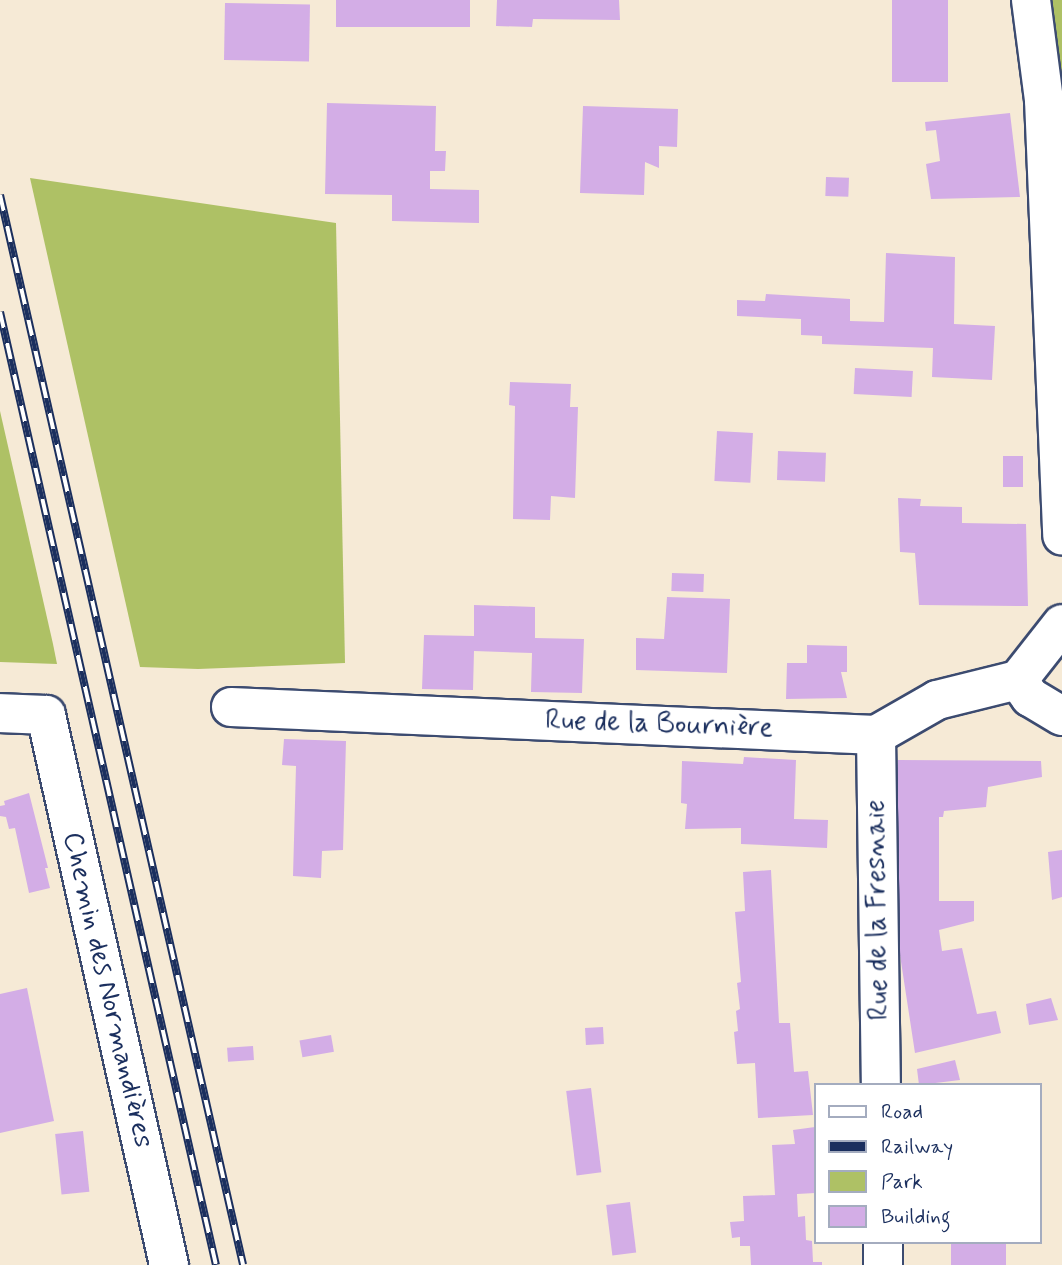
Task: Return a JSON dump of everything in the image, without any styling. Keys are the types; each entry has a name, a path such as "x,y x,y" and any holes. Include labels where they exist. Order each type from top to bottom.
{"street":[{"path":"1031,0 1044,100 1062,536"},
{"path":"876,735 937,700 1018,680 1062,624"},
{"path":"1018,680 1030,697 1062,716"},
{"name":"Rue de la Bournière","path":"231,707 876,735"},
{"name":"Chemin des Normandières","path":"0,713 46,715 169,1265"},
{"name":"Rue de la Fresnaie","path":"876,735 881,1083"},
{"path":"883,1244 883,1265"}],"green space":[{"path":"1038,0 1062,0 1062,158"},
{"path":"30,178 336,223 345,663 198,669 140,667"},
{"path":"0,411 53,644 57,664 0,662"}],"building":[{"path":"336,0 470,0 470,27 336,27"},
{"path":"497,0 619,0 620,20 533,19 532,27 496,26"},
{"path":"892,0 948,0 948,82 892,82"},
{"path":"225,3 310,4 309,61 224,60"},
{"path":"327,103 436,106 435,151 446,151 445,171 430,171 430,189 479,190 479,223 392,221 392,195 325,194"},
{"path":"583,106 678,109 677,147 659,146 659,168 645,162 644,195 580,193"},
{"path":"1010,113 1020,197 931,199 926,164 940,161 936,130 926,131 925,122"},
{"path":"826,177 849,178 848,197 825,196"},
{"path":"886,253 955,257 954,324 995,326 992,380 932,377 933,348 822,344 822,336 801,335 801,319 737,316 737,300 765,301 766,294 850,299 850,321 884,322"},
{"path":"855,368 913,371 912,397 854,394"},
{"path":"510,382 571,384 570,407 578,407 575,498 551,496 550,520 513,519 515,406 509,405"},
{"path":"717,431 753,433 750,483 714,481"},
{"path":"778,451 826,453 825,482 777,480"},
{"path":"1003,456 1023,456 1023,487 1003,487"},
{"path":"898,498 921,499 920,506 962,507 962,523 1026,524 1028,606 919,605 915,553 900,552"},
{"path":"672,573 704,574 703,592 671,591"},
{"path":"667,597 730,599 727,673 636,670 636,638 664,639"},
{"path":"474,605 535,607 535,638 584,639 582,693 531,692 532,653 474,651 473,690 422,689 424,635 474,636"},
{"path":"807,645 847,646 847,672 841,672 847,698 786,699 787,663 807,663"},
{"path":"284,739 346,741 343,850 322,851 321,878 293,876 296,766 282,765"},
{"path":"744,757 796,760 794,819 828,820 827,848 741,844 741,828 685,829 687,804 681,803 682,761 743,764"},
{"path":"898,760 1041,761 1042,777 988,787 986,807 944,811 943,817 939,817 939,901 974,901 974,921 939,930 942,951 962,948 977,1014 996,1011 1001,1033 915,1053 898,942 894,832"},
{"path":"29,793 48,868 45,868 50,888 29,893 15,828 9,829 6,817 0,816 0,806 5,805 4,801"},
{"path":"1062,850 1062,897 1052,900 1048,852"},
{"path":"771,870 779,1023 790,1023 794,1072 808,1071 813,1115 758,1118 755,1063 737,1064 734,1032 738,1031 736,1011 740,1009 737,983 741,982 735,912 745,911 743,872"},
{"path":"27,988 54,1121 0,1133 0,994"},
{"path":"1051,998 1058,1020 1029,1025 1026,1004"},
{"path":"603,1027 604,1044 586,1045 585,1028"},
{"path":"331,1035 334,1052 302,1057 299,1041"},
{"path":"253,1046 254,1060 228,1062 227,1048"},
{"path":"955,1060 960,1080 919,1083 917,1069"},
{"path":"591,1088 601,1172 577,1175 566,1091"},
{"path":"814,1127 814,1193 797,1194 798,1217 805,1216 806,1240 812,1241 813,1262 822,1262 822,1265 751,1265 750,1246 740,1246 740,1237 732,1238 730,1222 744,1221 743,1196 775,1195 772,1145 795,1144 793,1130"},
{"path":"83,1131 89,1192 62,1195 55,1134"},
{"path":"630,1202 636,1253 612,1256 606,1205"},
{"path":"951,1244 1006,1244 1006,1265 951,1265"}],"railway":[{"path":"0,195 243,1265"},
{"path":"0,312 216,1265"}]}
